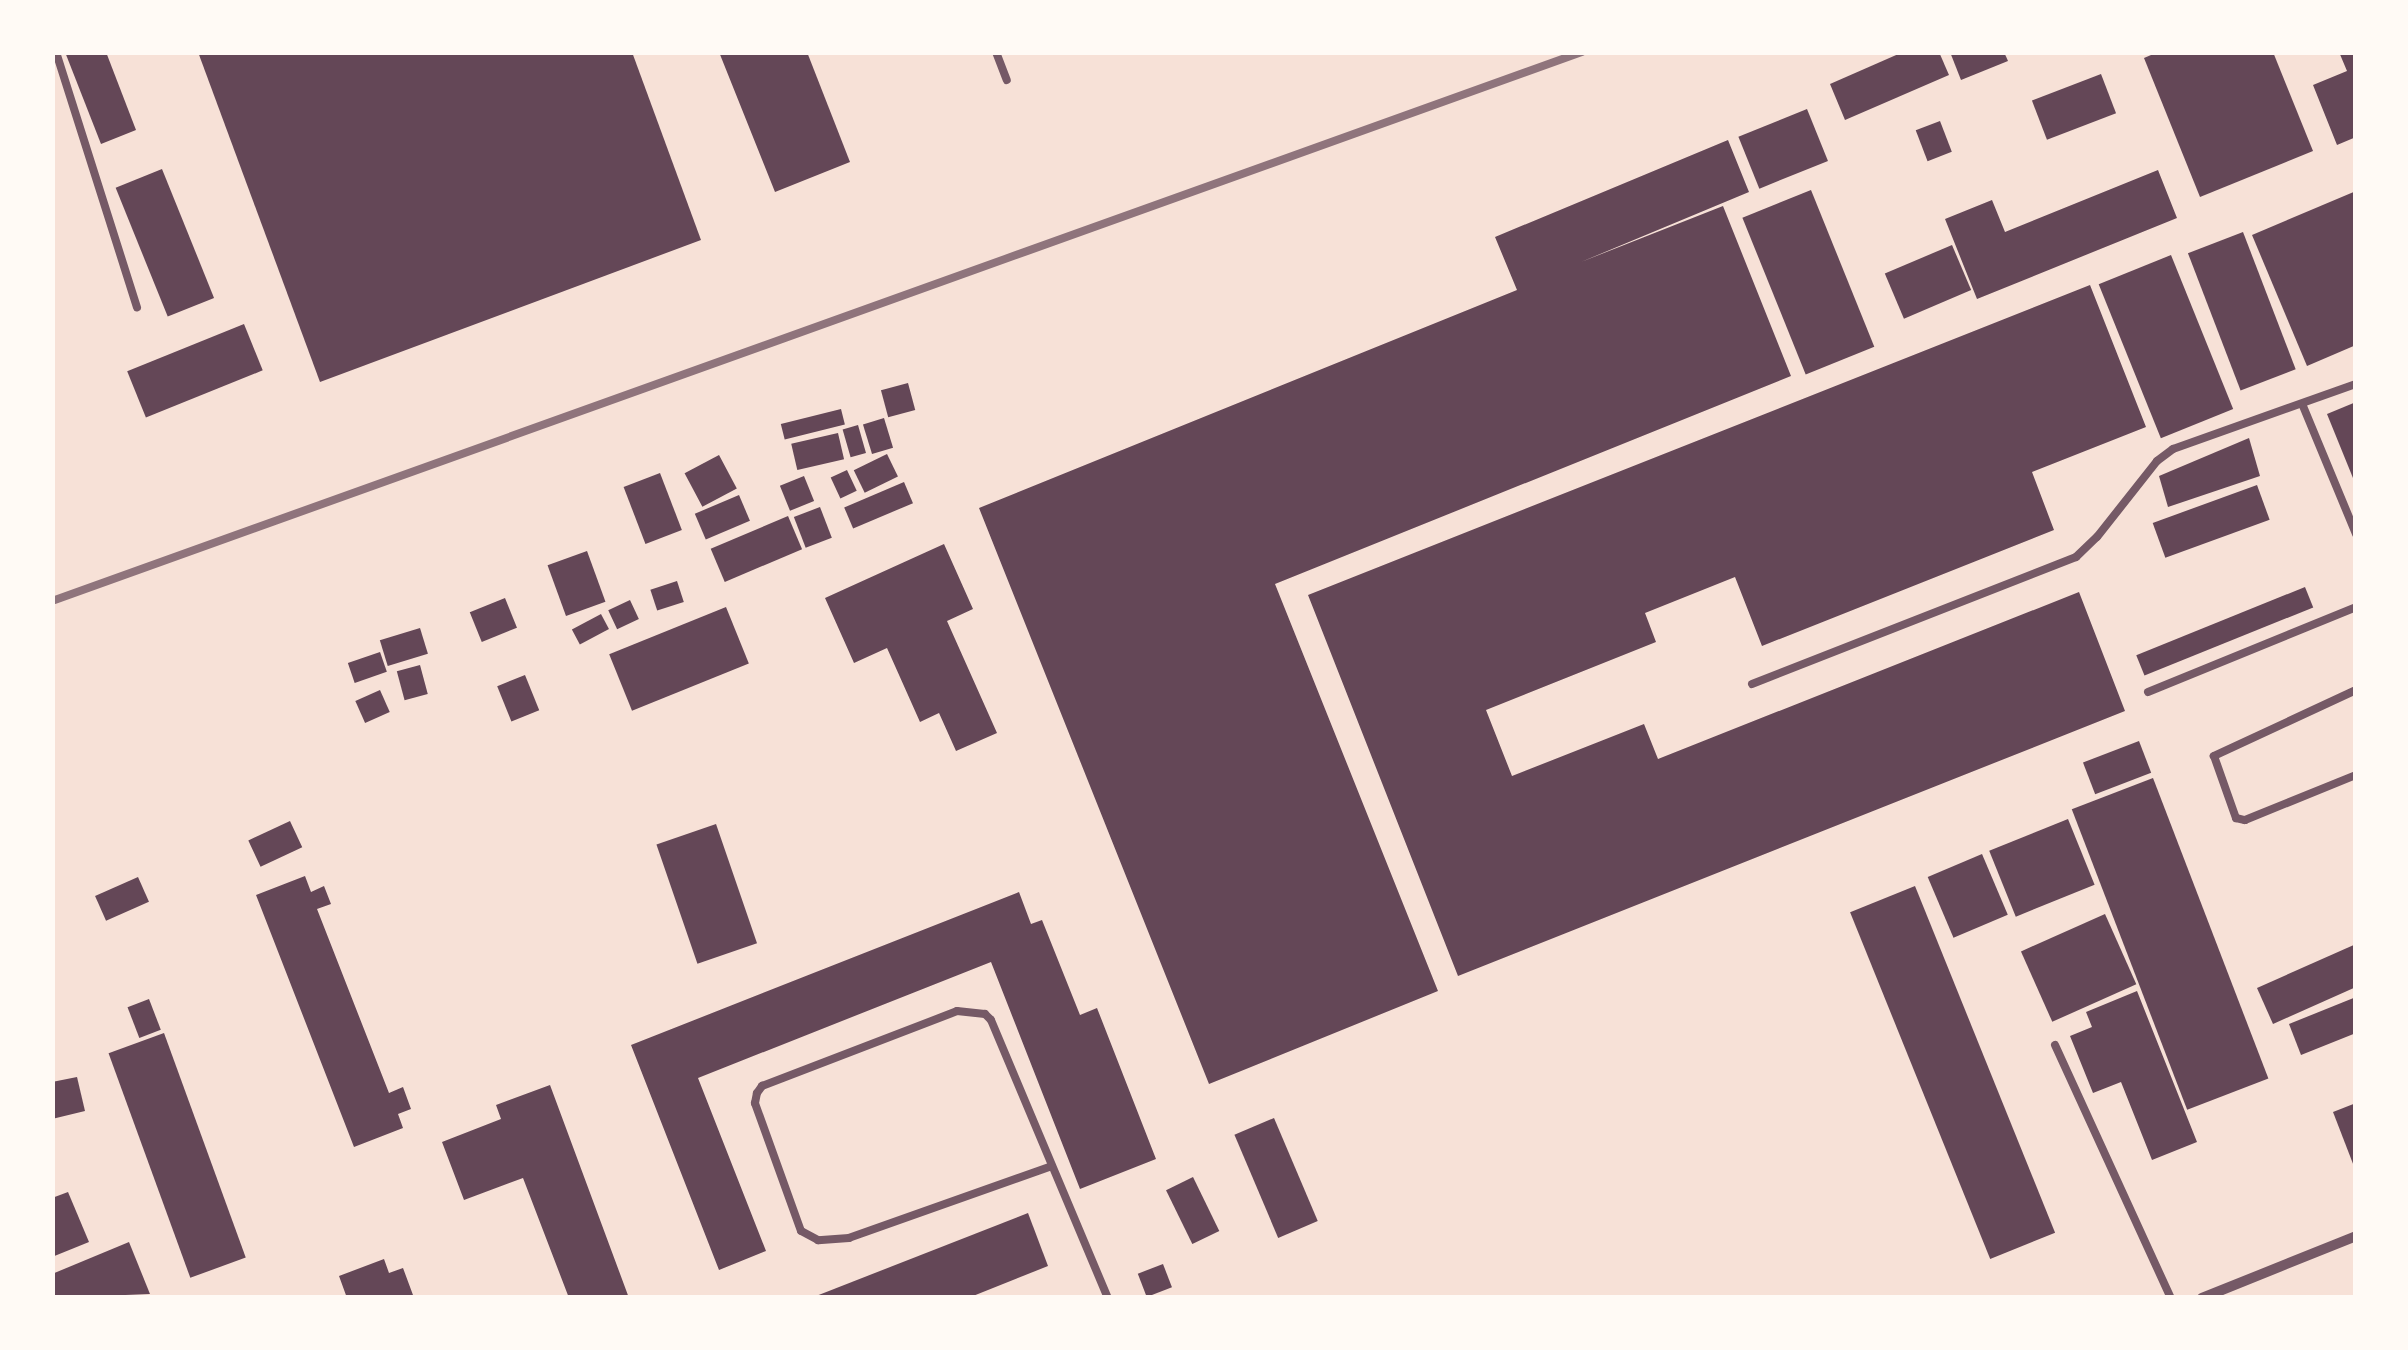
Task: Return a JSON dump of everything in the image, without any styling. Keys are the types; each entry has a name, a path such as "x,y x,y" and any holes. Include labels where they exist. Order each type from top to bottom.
{"street":[{"path":"2202,1298 2356,1236"}],"lane":[{"path":"56,52 137,307"},
{"path":"996,52 1007,80"},
{"path":"1752,684 2076,558 2098,538 2157,460 2173,450 2356,384"},
{"path":"2303,406 2356,534"},
{"path":"2148,692 2356,607"},
{"path":"2356,690 2214,756 2236,818 2245,820 2356,775"},
{"path":"1052,1166 849,1238 818,1240 801,1230 754,1103 756,1093 762,1086 957,1010 976,1010 991,1020 1108,1298"},
{"path":"2055,1045 2171,1298"}],"building":[{"path":"65,52 106,52 136,130 101,144"},
{"path":"198,52 632,52 701,240 320,382"},
{"path":"719,52 807,52 850,162 775,192"},
{"path":"1903,52 1939,52 1949,75 1845,120 1830,84"},
{"path":"1950,52 2004,52 2008,61 1961,80"},
{"path":"2158,52 2273,52 2313,151 2200,197 2144,58"},
{"path":"2339,52 2356,52 2356,137 2337,145 2313,85 2347,71"},
{"path":"2101,74 2116,113 2047,140 2032,101"},
{"path":"1807,109 1828,161 1759,189 1738,137"},
{"path":"1940,121 1952,152 1928,161 1916,130"},
{"path":"1728,140 1749,192 1581,262 1723,206 1791,376 1275,584 1438,991 1209,1084 979,508 1517,290 1495,237"},
{"path":"162,169 214,298 168,317 116,188"},
{"path":"2158,170 2177,218 1977,299 1945,219 1992,200 2005,232"},
{"path":"1811,190 1874,347 1806,374 1742,218"},
{"path":"2356,191 2356,345 2307,366 2252,235"},
{"path":"2243,232 2296,369 2241,390 2188,253"},
{"path":"1952,245 1971,290 1904,319 1885,274"},
{"path":"2171,255 2233,409 2161,438 2099,284"},
{"path":"2090,285 2146,427 2032,472 2054,530 1762,646 1735,577 1645,613 1656,642 1486,710 1512,776 1644,724 1658,759 2079,592 2125,711 1458,976 1308,595"},
{"path":"244,324 263,370 146,418 127,371"},
{"path":"908,383 915,410 888,417 881,390"},
{"path":"2356,402 2356,483 2355,483 2327,414"},
{"path":"841,409 845,425 785,440 781,424"},
{"path":"884,418 893,448 872,454 863,424"},
{"path":"858,425 866,453 851,457 843,429"},
{"path":"838,433 844,459 797,470 791,444"},
{"path":"2249,438 2260,476 2168,507 2159,476"},
{"path":"887,454 898,476 865,493 854,470"},
{"path":"719,455 737,489 702,507 685,473"},
{"path":"847,470 857,491 840,498 831,478"},
{"path":"660,473 682,530 645,544 624,487"},
{"path":"804,476 814,501 790,511 780,486"},
{"path":"904,482 913,503 853,529 844,507"},
{"path":"2257,485 2270,520 2165,558 2153,523"},
{"path":"739,495 750,521 706,540 695,514"},
{"path":"820,507 832,538 806,548 794,517"},
{"path":"788,516 802,549 725,582 711,549"},
{"path":"944,544 973,609 947,621 997,733 956,751 939,713 920,722 887,648 854,663 825,598"},
{"path":"587,551 605,602 566,616 548,565"},
{"path":"677,581 684,602 657,611 650,590"},
{"path":"2305,587 2313,607 2144,676 2136,655"},
{"path":"505,598 517,628 482,642 470,612"},
{"path":"630,600 639,619 617,629 608,610"},
{"path":"726,607 749,664 632,711 609,654"},
{"path":"601,614 609,629 580,645 572,629"},
{"path":"420,628 428,654 388,666 380,640"},
{"path":"380,652 387,672 355,683 348,663"},
{"path":"420,665 428,694 405,700 397,671"},
{"path":"525,675 539,710 511,721 497,686"},
{"path":"380,690 390,712 365,723 355,701"},
{"path":"2139,741 2151,773 2095,794 2083,763"},
{"path":"2153,778 2268,1079 2187,1110 2072,809"},
{"path":"2068,819 2095,885 2016,917 1989,851"},
{"path":"290,821 302,847 261,867 248,840"},
{"path":"716,824 757,943 697,964 656,845"},
{"path":"1982,854 2008,915 1953,938 1928,877"},
{"path":"305,876 311,892 324,886 331,904 317,909 389,1093 403,1087 411,1109 398,1114 403,1128 354,1147 256,895"},
{"path":"138,877 149,902 106,921 95,896"},
{"path":"1915,886 2055,1233 1990,1259 1850,912"},
{"path":"1019,892 1031,924 1042,920 1080,1015 1097,1008 1156,1159 1080,1189 991,962 698,1078 766,1251 719,1270 631,1045"},
{"path":"2105,914 2136,984 2052,1022 2021,951"},
{"path":"2356,944 2356,987 2273,1024 2257,988"},
{"path":"2137,991 2197,1142 2152,1160 2121,1082 2093,1093 2070,1036 2092,1027 2086,1012"},
{"path":"2356,997 2356,1033 2301,1055 2289,1024"},
{"path":"149,999 161,1030 139,1038 128,1007"},
{"path":"164,1033 246,1258 190,1278 109,1053"},
{"path":"77,1077 85,1111 52,1119 52,1082"},
{"path":"550,1085 629,1298 569,1298 523,1178 464,1200 442,1142 501,1119 496,1105"},
{"path":"2356,1103 2356,1169 2355,1169 2333,1112"},
{"path":"1274,1118 1318,1221 1278,1238 1234,1135"},
{"path":"1193,1177 1219,1231 1192,1244 1166,1190"},
{"path":"68,1192 89,1242 52,1257 52,1198"},
{"path":"1028,1213 1048,1266 968,1298 811,1298"},
{"path":"129,1242 150,1294 52,1298 52,1274"},
{"path":"384,1259 389,1273 403,1268 413,1295 347,1298 339,1276"},
{"path":"1163,1264 1172,1287 1147,1297 1138,1274"}],"railway":[{"path":"52,601 1582,52"}]}
